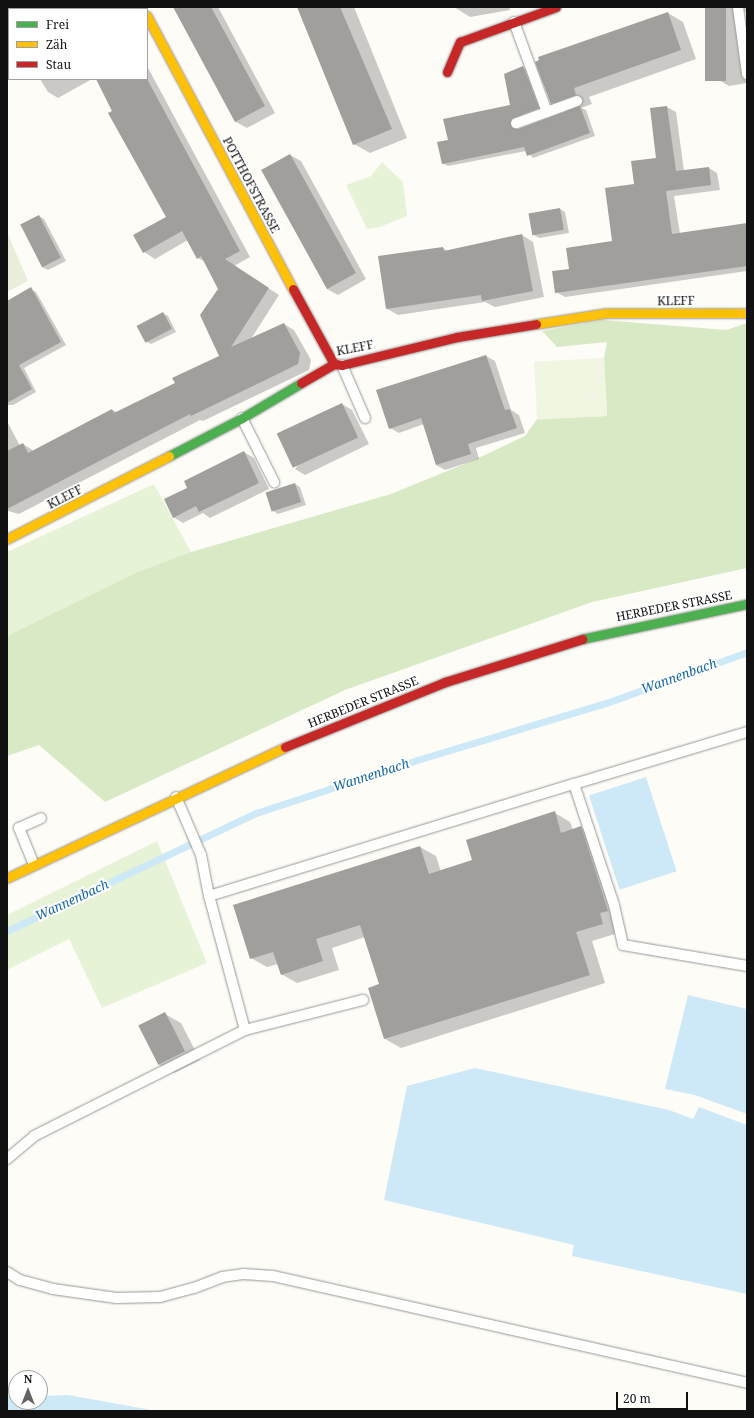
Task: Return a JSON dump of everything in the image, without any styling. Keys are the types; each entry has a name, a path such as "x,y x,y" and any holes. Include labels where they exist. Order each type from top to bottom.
{"street":[{"path":"447,72 460,42 556,7"},
{"name":"POTTHOFSTRASSE","path":"148,18 338,364"},
{"name":"KLEFF","path":"7,538 242,418 338,364 456,337 606,313 747,313"},
{"name":"HERBEDER STRASSE","path":"7,878 176,797 352,718 444,682 599,634 747,604"}],"lane":[{"path":"738,7 747,74"},
{"path":"514,22 547,112"},
{"path":"516,123 577,101"},
{"path":"338,364 365,418"},
{"path":"242,418 274,482"},
{"path":"209,896 747,732"},
{"path":"574,784 614,905 623,945 747,966"},
{"path":"176,797 202,855 209,896 245,1030"},
{"path":"34,865 19,828 41,818"},
{"path":"7,1159 34,1136 245,1030 363,1000"},
{"path":"7,1272 20,1280"},
{"path":"7,1278 53,1289 116,1298 160,1297 194,1288 222,1277 243,1274 273,1276 747,1383"}],"green space":[{"path":"382,162 403,182 407,216 380,227 367,229 346,185 371,176"},
{"path":"7,232 28,281 7,292"},
{"path":"603,320 726,330 747,323 747,568 592,602 345,690 105,802 39,745 7,756 7,636 135,573 191,552 391,494 474,460 525,436 537,419 607,416 604,358 607,342 557,347 542,331"},
{"path":"604,358 607,416 537,420 534,362"},
{"path":"154,484 191,552 135,573 7,636 7,552"},
{"path":"157,841 207,963 102,1008 69,939 7,970 7,915"}],"water":[{"path":"646,777 677,871 620,890 589,796"},
{"path":"688,995 747,1009 747,1114 695,1095 665,1089"},
{"path":"475,1068 669,1110 693,1119 699,1107 747,1125 747,1294 572,1256 574,1245 384,1200 407,1086"},
{"path":"68,1395 157,1411 7,1411 7,1396 8,1410 48,1410 48,1396"}],"building":[{"path":"173,7 211,7 265,106 235,122"},
{"path":"297,7 340,7 392,129 353,145"},
{"path":"705,7 726,7 726,81 705,81"},
{"path":"668,12 681,50 574,88 576,95 551,104 535,62 539,60 538,57"},
{"path":"523,66 539,108 511,119 512,128 518,129 580,106 590,133 527,156 524,147 442,164 437,142 448,140 443,119 510,105 504,74"},
{"path":"96,80 148,80 240,251 225,259 269,288 231,347 284,323 300,353 298,364 191,416 190,414 7,509 7,451 23,443 28,453 112,409 114,413 175,383 172,378 219,356 200,315 218,289 201,256 197,259 182,231 143,253 133,235 166,217 108,113 112,111"},
{"path":"667,106 676,171 709,167 711,185 666,191 672,234 747,223 747,266 555,293 552,271 569,269 566,248 612,241 605,188 634,184 631,161 656,158 650,108"},
{"path":"290,154 356,273 327,289 261,170"},
{"path":"560,208 564,230 532,235 528,214"},
{"path":"39,215 61,258 42,267 20,225"},
{"path":"522,234 533,291 482,301 481,295 386,309 378,256 443,247 444,251"},
{"path":"31,287 61,342 19,365 32,389 7,403 7,301"},
{"path":"163,312 172,329 145,343 137,326"},
{"path":"486,355 505,410 510,409 517,428 468,444 471,454 436,465 421,418 389,429 376,390"},
{"path":"342,403 358,437 293,468 277,433"},
{"path":"244,451 259,483 199,512 196,506 173,518 164,499 187,488 184,481"},
{"path":"295,483 301,502 272,512 266,493"},
{"path":"555,811 561,833 581,826 608,911 600,913 603,924 576,932 590,975 384,1039 368,988 379,984 360,925 316,939 323,961 281,975 273,952 250,959 233,905 420,846 429,874 472,860 466,840"},
{"path":"165,1012 185,1051 158,1065 138,1026"}],"waterway":[{"name":"Wannenbach","path":"7,931 256,813 417,760 609,702 747,652"}],"traffic: fast":[{"path":"169,456 242,418 301,383"},
{"path":"582,639 747,604"}],"traffic: slow":[{"path":"148,18 293,289"},
{"path":"536,324 606,313 747,313"},
{"path":"7,539 169,456"},
{"path":"7,878 285,747"}],"traffic: jam":[{"path":"447,72 460,42 556,7"},
{"path":"293,289 334,364"},
{"path":"301,383 334,364 342,365 457,337 536,324"},
{"path":"285,747 445,682 582,639"}]}
